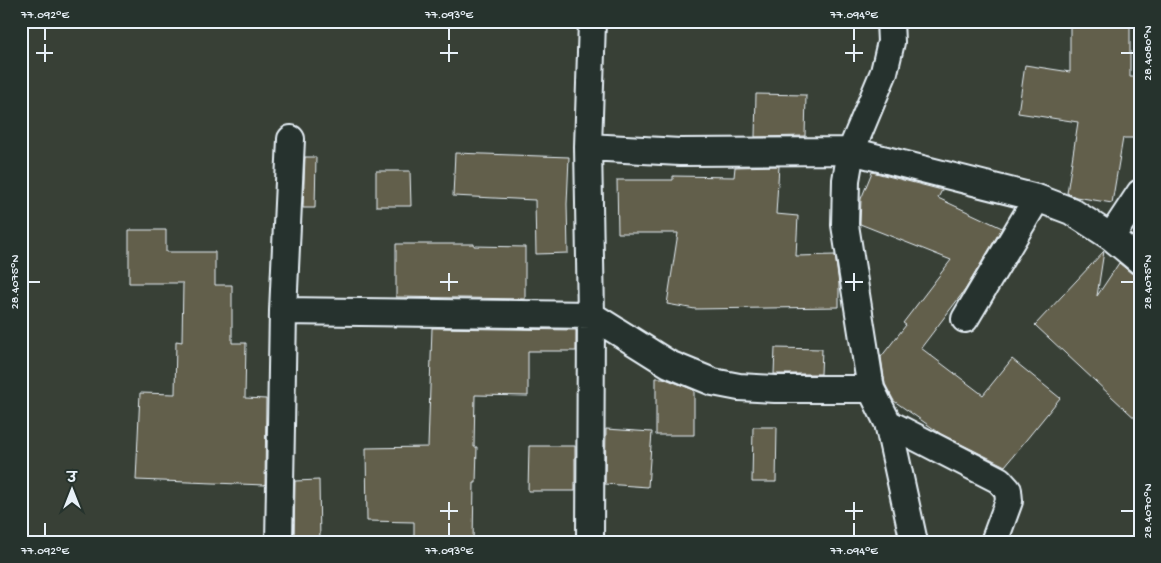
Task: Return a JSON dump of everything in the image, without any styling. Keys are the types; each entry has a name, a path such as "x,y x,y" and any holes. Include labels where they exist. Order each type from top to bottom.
{"street":[{"path":"590,542 591,315 588,147 592,21"},
{"path":"890,21 891,42 884,72 851,151 846,180 845,225 871,389 888,423 914,542"},
{"path":"279,542 283,311 291,139"},
{"path":"588,147 680,152 851,151 1036,198 1071,210 1111,237 1140,261"},
{"path":"1111,237 1140,194"},
{"path":"965,319 1036,198"},
{"path":"283,311 591,315 669,364 713,382 739,387 775,389 871,389"},
{"path":"888,423 999,480 1004,485 1008,490 1009,501 994,542"}],"building":[{"path":"1070,21 1130,21 1130,77 1140,77 1140,138 1123,138 1112,203 1076,197 1067,193 1078,122 1018,113 1025,65 1070,72"},
{"path":"756,94 806,95 805,136 755,137"},
{"path":"455,153 569,157 567,204 568,253 536,254 535,200 453,196"},
{"path":"305,157 316,157 315,208 303,208"},
{"path":"779,166 776,214 798,216 796,256 835,255 839,284 839,307 695,309 667,304 678,233 618,233 617,180 673,180 673,176 734,177 735,167"},
{"path":"376,171 410,171 411,206 376,206"},
{"path":"872,172 942,190 938,198 1002,228 965,290 921,348 983,395 1012,359 1060,398 1005,466 941,434 894,401 885,384 881,357 906,325 903,323 951,260 860,224 861,199"},
{"path":"129,230 166,230 166,252 215,252 215,285 232,285 232,343 246,343 245,398 266,399 265,485 136,480 140,393 175,394 176,341 182,342 183,283 129,283"},
{"path":"396,244 474,244 474,246 525,247 525,299 396,297"},
{"path":"1104,251 1097,296 1119,263 1131,273 1140,276 1140,423 1035,325"},
{"path":"432,328 576,330 576,351 528,351 528,396 475,395 474,447 477,447 473,542 414,542 414,522 367,521 366,448 428,447"},
{"path":"775,348 822,349 821,374 774,374"},
{"path":"656,378 663,378 694,390 694,435 656,435"},
{"path":"753,427 777,427 776,482 752,482"},
{"path":"606,429 652,432 648,487 605,484"},
{"path":"529,446 575,446 575,491 528,491"},
{"path":"319,480 320,542 294,542 295,481"}]}
